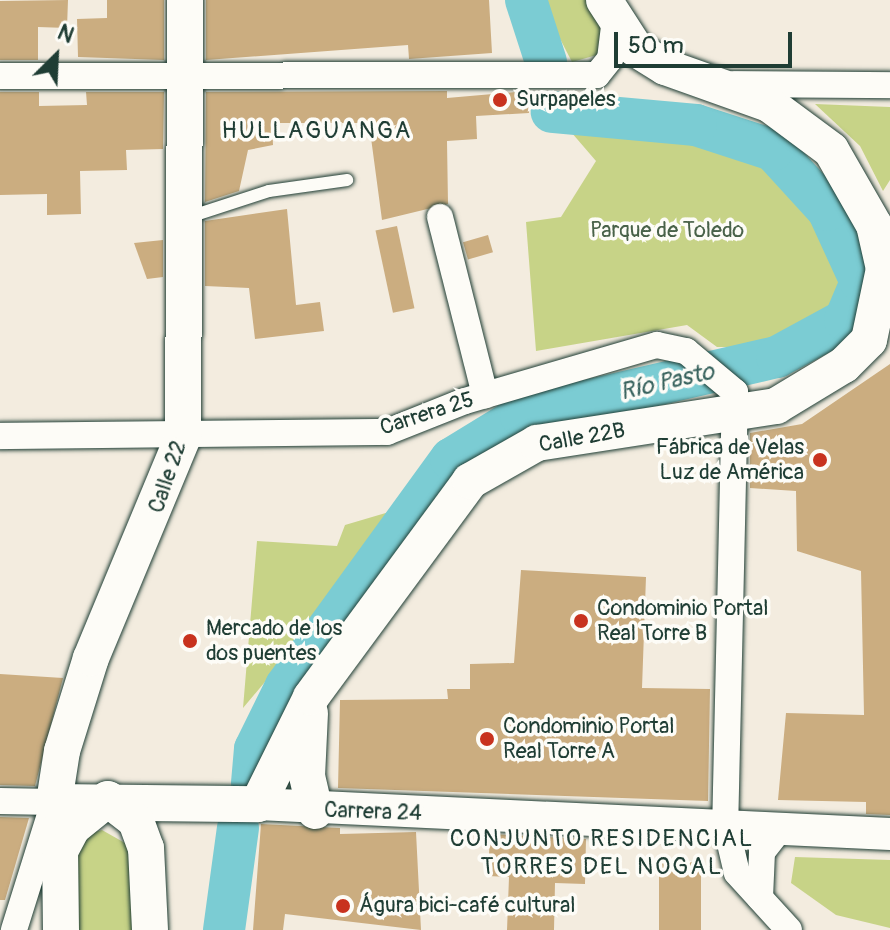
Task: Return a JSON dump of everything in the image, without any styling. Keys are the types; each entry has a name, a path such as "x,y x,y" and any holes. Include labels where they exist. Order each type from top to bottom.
{"main road":[{"name":"Calle 22","path":"54,802 91,658 183,437 188,75 185,0"},
{"name":"Calle 22B","path":"254,804 311,697 454,500 501,459 537,443 736,403 776,406 879,347 887,256 874,225 831,150 769,104 720,84 665,67 609,12"},
{"path":"311,697 307,776 315,811"},
{"path":"60,851 72,828 108,799 136,821 153,888"},
{"name":"Carrera 24","path":"54,802 108,799 254,804"},
{"path":"54,802 60,851 61,930"},
{"path":"150,930 153,888 165,820 196,802"}],"street":[{"path":"0,76 534,79 597,75 610,59 609,12"},
{"path":"720,84 890,85"},
{"path":"440,217 485,395"},
{"name":"Carrera 25","path":"0,436 183,437 387,432 485,395 657,345 686,351 736,403"},
{"path":"736,403 725,822 737,873 789,930"},
{"name":"Carrera 24","path":"0,801 54,802"},
{"name":"Calle 22","path":"14,930 54,802"},
{"name":"Carrera 24","path":"254,804 315,811 725,822 890,834"},
{"path":"760,898 762,852 782,826"}],"lane":[{"path":"186,218 269,191 347,180"}],"green space":[{"path":"540,0 591,0 609,40 604,53 572,62"},
{"path":"815,104 890,107 890,180 883,191 860,146"},
{"name":"Parque de Toledo","path":"579,118 656,128 772,167 804,196 829,239 845,279 836,306 791,335 744,347 717,347 687,325 536,351 526,222 561,217 596,161 565,125"},
{"path":"389,512 306,633 243,708 257,541 337,546 345,525"},
{"path":"102,830 132,847 133,930 76,930 73,852 84,835"},
{"path":"795,857 890,860 890,928 836,915 791,883"}],"building":[{"path":"68,0 67,28 38,27 38,60 0,60 0,1"},
{"path":"107,0 164,0 164,60 78,57 77,19 107,18"},
{"path":"206,0 489,0 492,53 409,59 408,45 206,60"},
{"path":"447,91 447,98 527,91 529,113 476,116 477,139 447,141 448,204 382,220 369,123 272,123 273,145 248,150 239,191 205,202 206,92"},
{"path":"0,92 39,92 39,106 87,105 86,92 164,92 163,149 126,150 127,170 80,171 81,214 47,215 47,194 0,195"},
{"path":"287,209 296,305 320,302 324,331 255,339 249,288 205,286 205,221"},
{"path":"397,226 414,308 393,313 375,231"},
{"path":"488,235 493,252 468,259 463,242"},
{"path":"163,240 163,277 147,279 134,243"},
{"path":"890,364 890,815 866,814 866,802 778,800 786,713 864,715 861,571 797,551 796,491 750,488 750,433 802,424"},
{"path":"521,570 646,577 642,688 710,689 708,801 338,788 340,700 448,699 447,689 470,689 470,664 514,663"},
{"path":"0,674 63,678 35,786 0,785"},
{"path":"0,817 29,818 5,900 0,900"},
{"path":"261,824 340,828 340,834 416,832 421,930 285,914 283,930 253,930"},
{"path":"490,834 586,839 585,884 555,883 554,930 507,930 509,877 488,876"},
{"path":"659,862 701,862 701,930 659,930"}],"waterway":[{"name":"Río Pasto","path":"526,0 546,62"},
{"name":"Río Pasto","path":"252,783 255,749 286,686 451,459 521,416 777,357 845,320 861,282 828,210 773,150 696,125 552,112"},
{"name":"Río Pasto","path":"224,930 238,828"}],"place":[{"name":"Surpapeles","path":"500,100"},
{"name":"Fábrica de Velas Luz de América","path":"820,460"},
{"name":"Condominio Portal Real Torre B","path":"581,621"},
{"name":"Mercado de los dos puentes","path":"190,641"},
{"name":"Condominio Portal Real Torre A","path":"487,739"},
{"name":"Águra bici-café cultural","path":"343,906"}],"district":[{"name":"HULLAGUANGA","path":"317,131"},
{"name":"CONJUNTO RESIDENCIAL TORRES DEL NOGAL","path":"602,853"}]}
